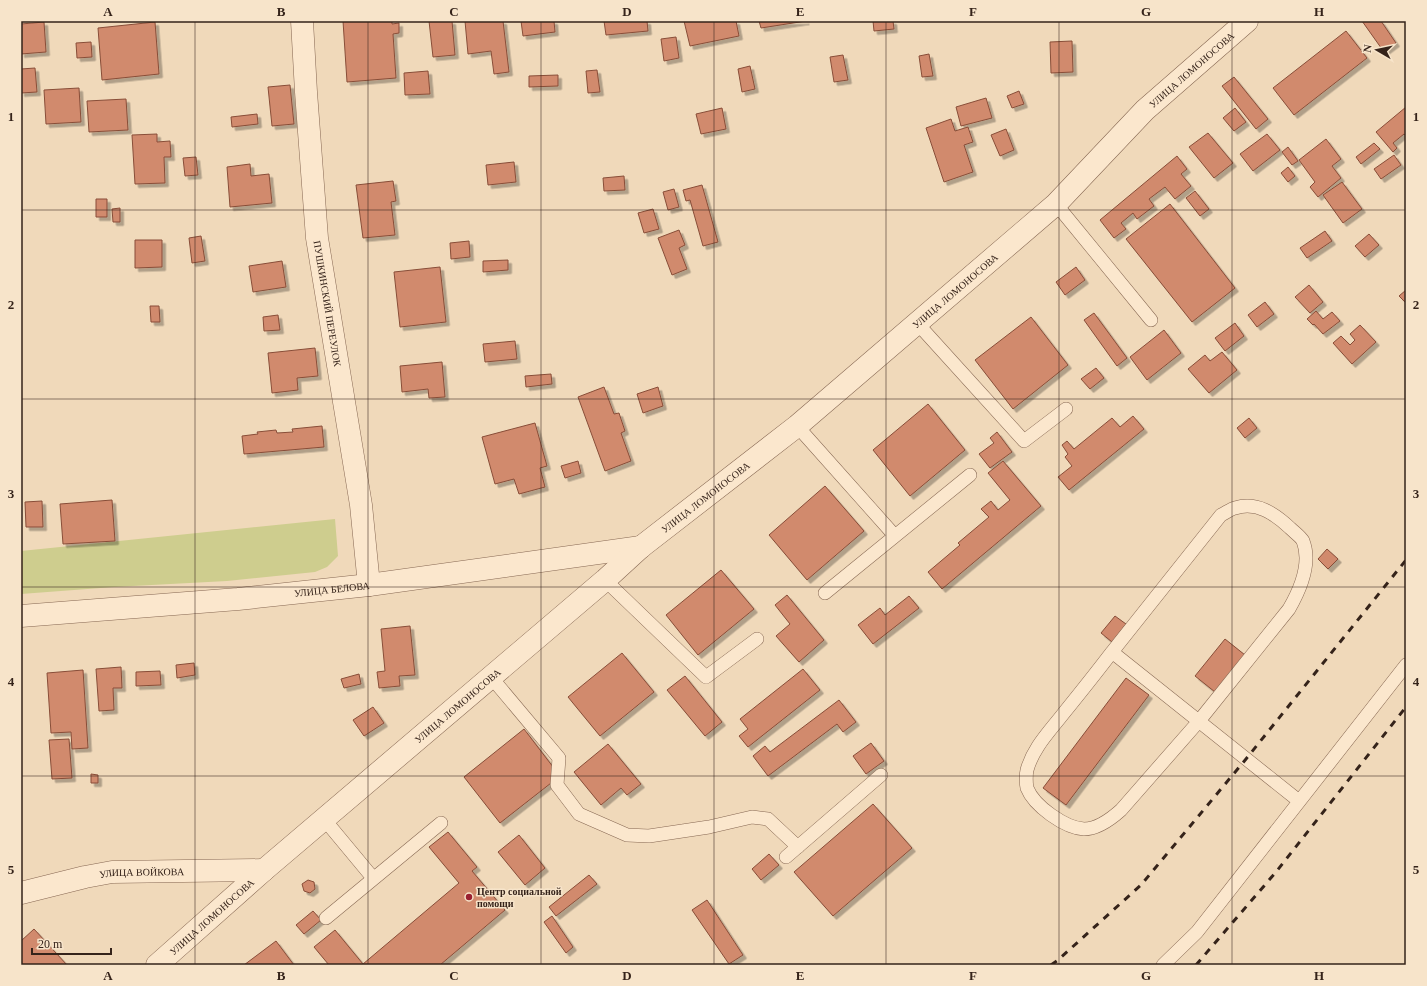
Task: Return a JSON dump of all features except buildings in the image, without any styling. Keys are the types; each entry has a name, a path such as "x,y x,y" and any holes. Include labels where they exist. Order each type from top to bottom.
{"street":[{"name":"ПУШКИНСКИЙ ПЕРЕУЛОК","path":"302,21 306,99 317,238 361,505 369,585"},
{"name":"УЛИЦА ЛОМОНОСОВА","path":"157,965 264,870 605,580 641,547 797,426 1056,204 1145,110 1247,21"},
{"name":"УЛИЦА БЕЛОВА","path":"21,616 238,599 369,585 641,547"},
{"name":"УЛИЦА ВОЙКОВА","path":"21,893 112,872 264,870"}],"lane":[{"path":"1056,204 1151,320"},
{"path":"917,323 1024,441 1066,409"},
{"path":"797,426 896,536"},
{"path":"825,593 970,475"},
{"path":"1248,506 1266,510 1303,540 1305,557 1304,576 1299,591 1289,609 1199,721 1110,820 1100,825 1086,829 1073,828 1061,822 1034,800 1027,786 1027,771 1034,751 1221,515 1234,508 1248,506"},
{"path":"605,580 706,677 758,639"},
{"path":"1112,652 1298,801"},
{"path":"1163,965 1197,932 1298,801 1406,665"},
{"path":"491,677 559,758 557,785 579,814 627,835 649,836 709,827 752,816 768,819 798,847"},
{"path":"786,857 881,775"},
{"path":"324,819 373,878"},
{"path":"326,918 441,823"}],"shaded area":[{"path":"335,519 338,556 327,567 315,572 227,581 21,594 21,551"}],"railway":[{"path":"1051,965 1141,885 1246,759 1406,560"},
{"path":"1196,965 1276,872 1406,707"}],"place":[{"name":"Центр социальной помощи","path":"469,897"}]}
